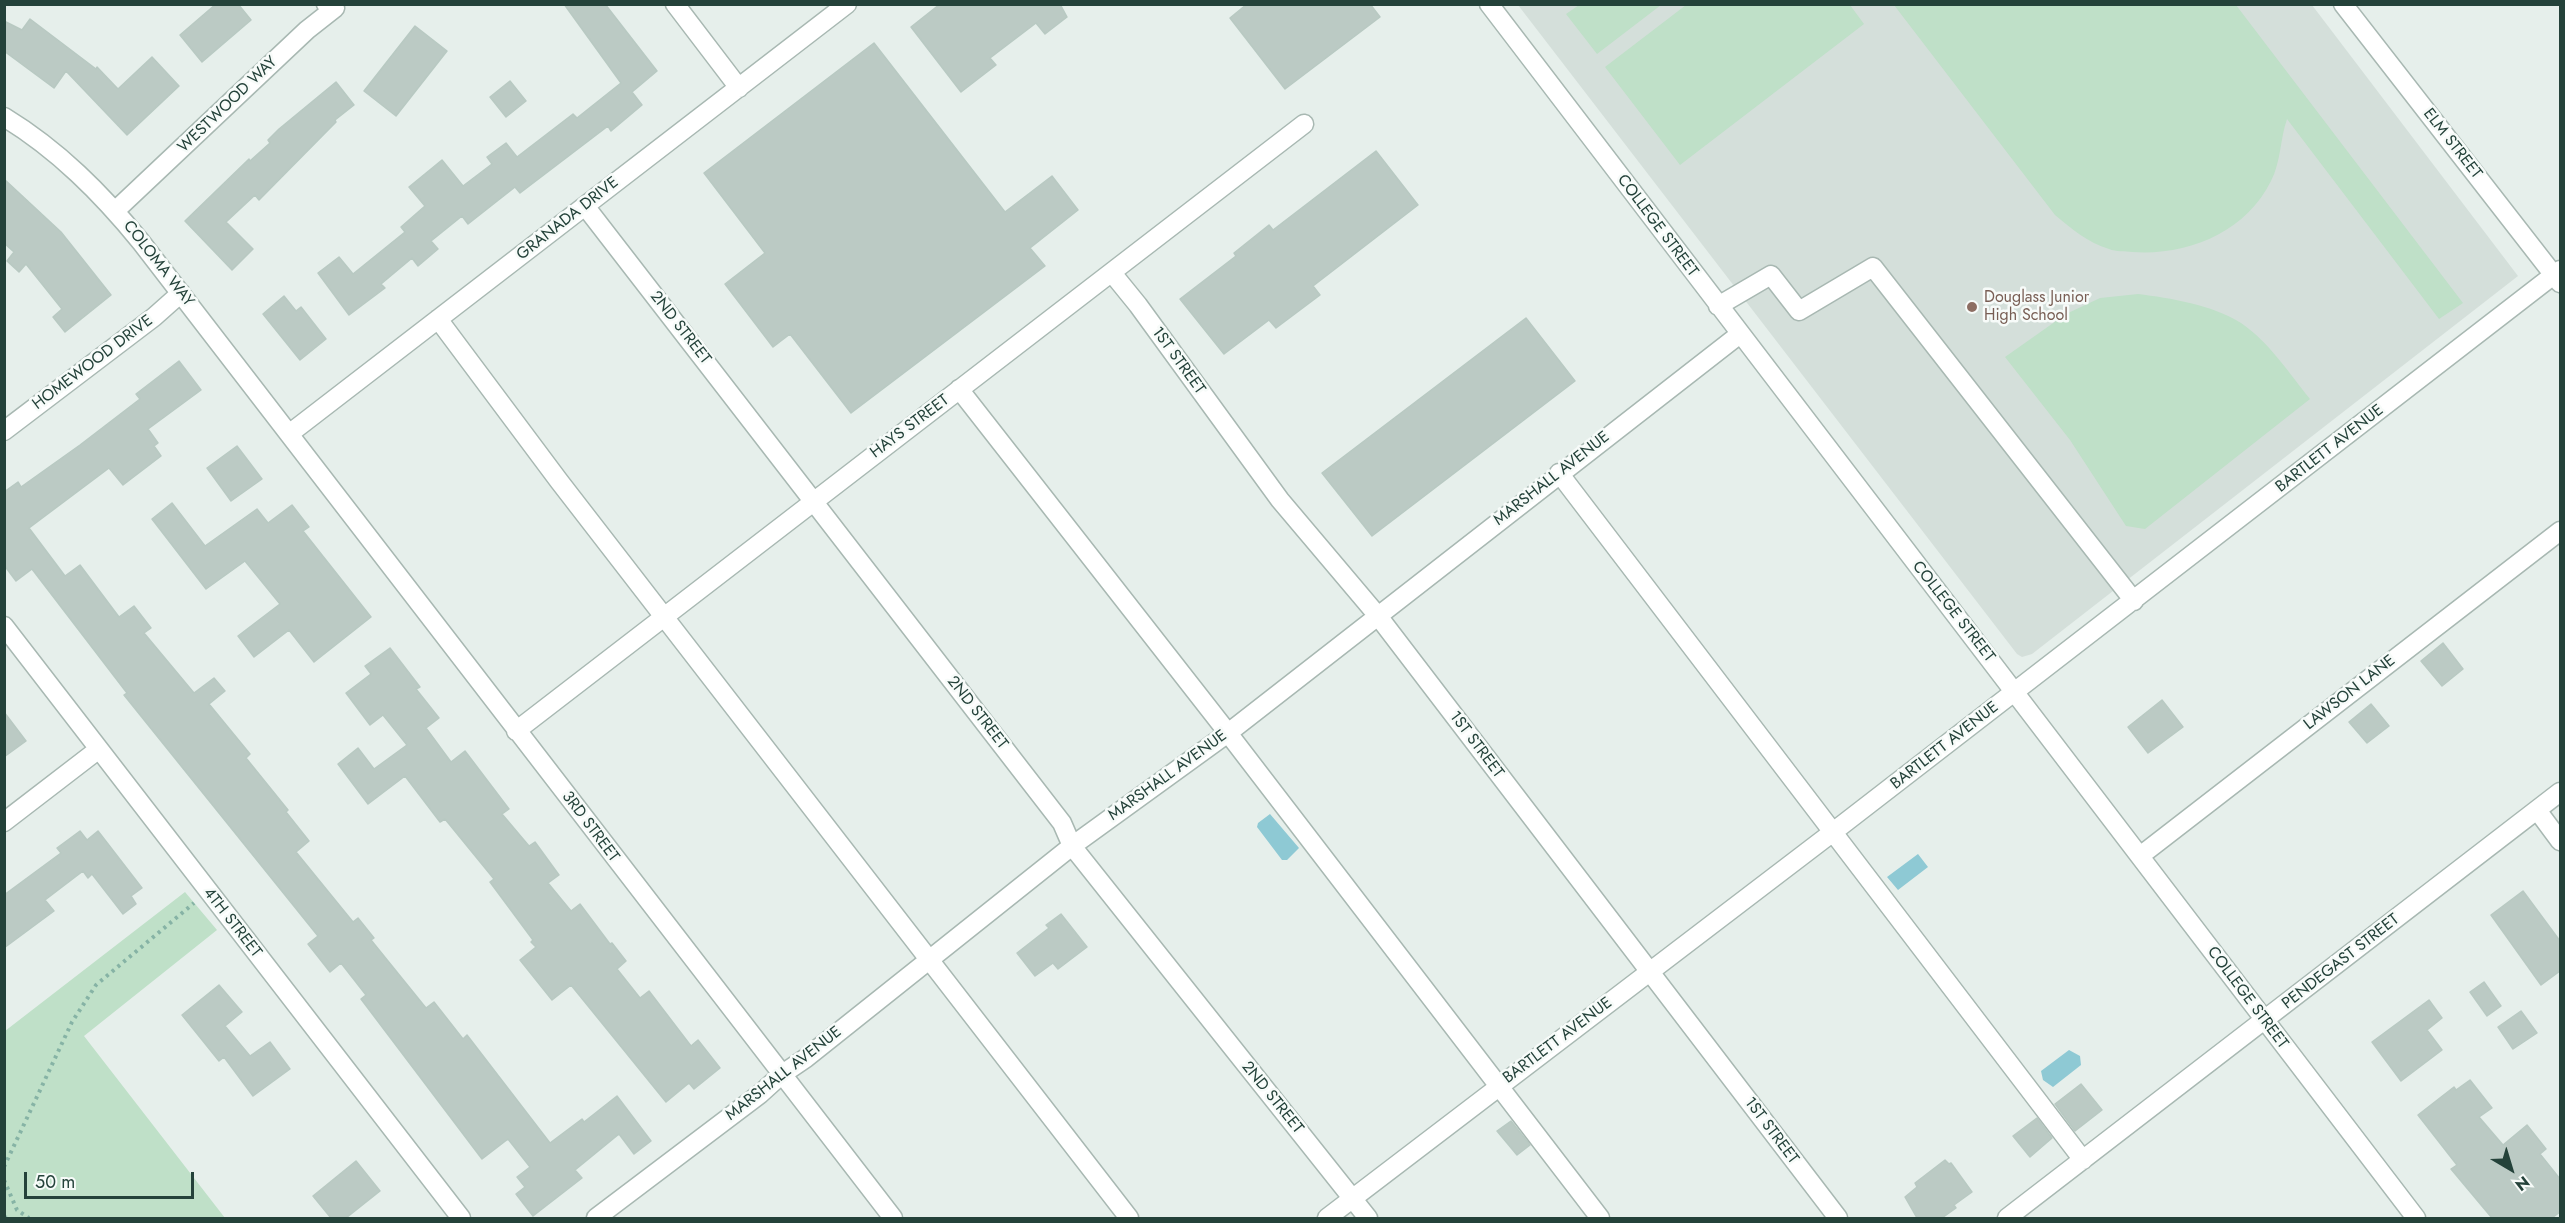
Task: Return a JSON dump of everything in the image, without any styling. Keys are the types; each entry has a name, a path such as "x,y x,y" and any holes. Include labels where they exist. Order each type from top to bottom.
{"street":[{"name":"WESTWOOD WAY","path":"115,211 307,30 335,8 326,4"},
{"path":"675,4 739,88"},
{"name":"GRANADA DRIVE","path":"289,434 847,4"},
{"name":"COLLEGE STREET","path":"1490,4 1718,306 2416,1218"},
{"name":"ELM STREET","path":"2343,4 2558,276"},
{"name":"COLOMA WAY","path":"4,117 52,150 91,184 181,293 289,434"},
{"name":"HAYS STREET","path":"516,731 1304,124"},
{"name":"2ND STREET","path":"585,206 1062,823 1072,846 1368,1218"},
{"path":"1718,306 1771,275 1799,311 1873,267 2134,601"},
{"name":"1ST STREET","path":"1112,273 1138,305 1280,500 1378,616 1838,1218"},
{"name":"BARTLETT AVENUE","path":"1327,1218 2558,276"},
{"name":"HOMEWOOD DRIVE","path":"4,431 154,317 181,293"},
{"path":"438,319 664,616 1129,1218"},
{"name":"MARSHALL AVENUE","path":"596,1218 760,1094 781,1075 806,1058 1072,846 1228,733 1558,473 1740,334"},
{"path":"959,389 1228,733 1600,1218"},
{"name":"3RD STREET","path":"289,434 893,1218"},
{"path":"1558,473 2083,1160"},
{"name":"LAWSON LANE","path":"2140,855 2560,531"},
{"name":"4TH STREET","path":"4,626 461,1218"},
{"path":"4,822 99,749"},
{"name":"PENDEGAST STREET","path":"2007,1218 2560,792"},
{"path":"2537,810 2560,841"}],"path":[{"path":"4,1167 72,1022 96,985 208,893"},
{"path":"4,1180 17,1210 30,1218"},
{"path":"4,1217 9,1218"}],"shaded area":[{"path":"1518,5 2312,5 2518,276 2032,654 2022,657 2017,654"}],"green space":[{"path":"1579,5 1661,5 1597,54 1566,14"},
{"path":"1686,5 1850,5 1864,24 1680,165 1605,67"},
{"path":"1894,5 2236,5 2463,303 2439,319 2287,119 2277,166 2271,181 2260,199 2246,215 2230,227 2193,245 2173,250 2118,251 2094,243 2055,215"},
{"path":"2138,294 2205,307 2241,323 2270,349 2310,399 2145,529 2126,526 2070,440 2005,357 2066,314 2100,298"},
{"path":"185,892 217,930 84,1036 225,1218 5,1218 5,1031"}],"water":[{"path":"1270,814 1299,848 1287,860 1282,860 1257,827 1258,823"},
{"path":"1918,854 1928,867 1898,890 1887,877"},
{"path":"2069,1050 2080,1056 2081,1065 2053,1087 2043,1080 2041,1071"}],"building":[{"path":"216,4 238,4 251,20 202,62 180,35"},
{"path":"564,4 605,4 657,71 632,92 642,105 611,131 608,126 520,193 515,187 468,224 462,216 431,241 438,249 418,266 412,258 381,284 385,288 349,315 318,273 339,257 353,274 405,232 401,227 425,206 409,187 442,160 463,186 492,164 487,157 506,143 517,157 573,114 577,118 621,83"},
{"path":"940,4 1060,4 1067,17 1045,34 1036,23 990,58 996,65 961,92 911,27"},
{"path":"1247,4 1370,4 1380,17 1285,89 1230,18"},
{"path":"30,19 96,69 97,67 118,89 152,57 179,86 127,135 66,71 54,88 4,51 4,21 22,30"},
{"path":"415,26 447,51 396,116 364,91"},
{"path":"874,43 1005,212 1052,176 1078,210 1030,248 1045,266 851,413 790,334 773,347 725,284 765,253 704,173"},
{"path":"510,81 526,101 506,117 490,97"},
{"path":"336,82 354,105 335,120 336,122 259,200 255,195 226,222 253,249 232,270 185,221 249,159 250,161 270,143 268,140 279,129"},
{"path":"1376,151 1418,205 1313,286 1320,295 1276,328 1269,320 1224,354 1180,299 1236,256 1234,253 1269,225 1273,230"},
{"path":"4,179 61,232 111,295 65,332 53,317 62,309 26,264 19,272 7,261 14,252 4,243"},
{"path":"284,296 296,311 301,307 326,339 300,360 263,314"},
{"path":"1526,318 1575,381 1372,536 1322,473"},
{"path":"179,361 201,390 148,429 158,443 154,446 161,456 123,485 109,468 29,528 65,576 80,565 119,617 134,606 151,628 144,633 194,693 214,678 225,691 209,704 250,754 246,758 288,810 286,812 309,841 296,852 353,922 358,918 374,938 371,940 426,1008 434,1002 463,1039 467,1035 550,1143 582,1119 584,1122 617,1096 651,1141 634,1154 619,1134 575,1170 582,1178 533,1216 516,1194 525,1187 517,1177 530,1167 508,1139 482,1159 361,999 366,995 341,963 330,972 308,944 318,936 124,695 127,693 32,569 16,581 4,565 4,492 18,482 21,487 80,445 140,399 136,394"},
{"path":"237,446 262,479 231,501 207,468"},
{"path":"172,503 205,546 257,509 268,523 292,505 309,527 303,531 371,617 314,662 289,630 254,657 238,636 280,604 245,561 206,589 152,519"},
{"path":"2443,643 2463,669 2442,686 2421,661"},
{"path":"390,648 420,687 416,689 439,718 426,728 451,762 465,751 509,809 502,814 529,846 535,842 559,875 548,883 571,911 580,904 626,961 617,969 640,998 649,991 691,1046 698,1040 720,1068 694,1089 689,1083 666,1102 571,985 552,1000 520,960 536,947 490,882 494,879 445,819 440,822 405,776 368,804 338,764 358,748 374,769 407,745 383,715 370,725 346,693 371,674 365,666"},
{"path":"2162,700 2183,727 2148,753 2128,727"},
{"path":"2371,704 2389,726 2367,743 2349,722"},
{"path":"4,712 26,741 4,757"},
{"path":"80,831 87,840 98,831 142,888 131,896 136,904 123,914 92,874 88,878 83,871 45,900 54,911 4,948 4,895 61,853 57,848"},
{"path":"2523,891 2560,941 2560,971 2541,985 2491,915"},
{"path":"1061,914 1087,947 1058,969 1053,963 1035,976 1017,953 1049,928 1046,925"},
{"path":"2484,982 2501,1006 2487,1016 2470,992"},
{"path":"219,985 242,1012 225,1026 250,1056 270,1042 290,1069 253,1096 224,1057 219,1061 182,1015"},
{"path":"2429,1000 2442,1018 2427,1030 2442,1050 2401,1081 2372,1042"},
{"path":"2521,1011 2537,1033 2513,1049 2498,1027"},
{"path":"2470,1080 2492,1108 2479,1117 2503,1145 2527,1125 2546,1149 2540,1154 2560,1179 2560,1212 2552,1218 2492,1218 2451,1169 2457,1165 2418,1115 2454,1087 2456,1090"},
{"path":"2081,1084 2102,1110 2075,1131 2055,1104"},
{"path":"2037,1118 2052,1138 2030,1157 2013,1136"},
{"path":"1511,1121 1530,1145 1517,1155 1497,1131"},
{"path":"1945,1160 1951,1163 1972,1192 1954,1205 1956,1208 1942,1218 1917,1218 1905,1197 1917,1187 1915,1183"},
{"path":"356,1161 380,1191 346,1218 331,1218 313,1196"}],"place":[{"name":"Douglass Junior High School","path":"1972,307"}]}
